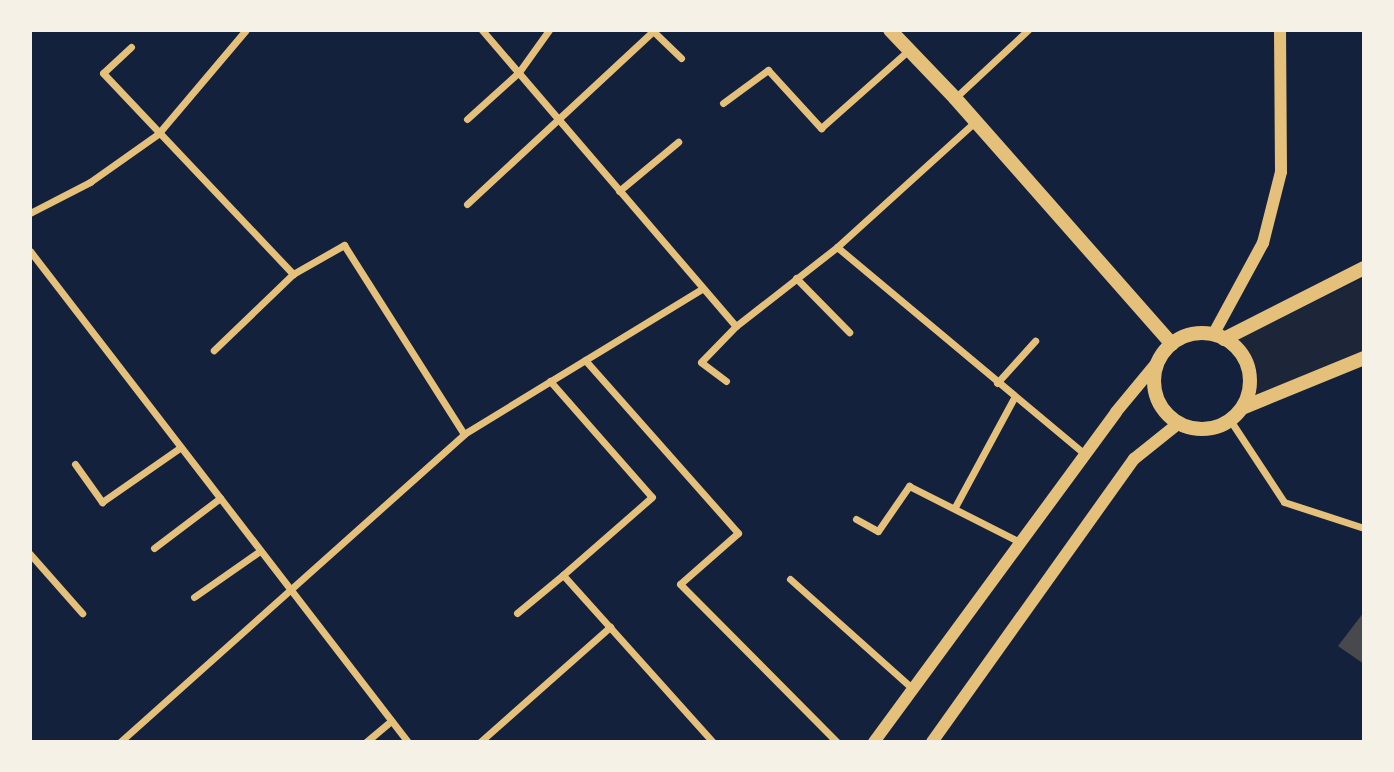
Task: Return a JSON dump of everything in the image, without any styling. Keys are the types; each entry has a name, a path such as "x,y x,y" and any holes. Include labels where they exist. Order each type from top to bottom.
{"main road":[{"path":"890,30 956,98 1172,344"},
{"path":"1219,337 1364,268"},
{"path":"1188,335 1219,337 1237,348 1248,370 1248,394 1242,408 1230,420 1205,429 1179,424 1159,402 1155,388 1160,359 1172,344 1188,335"},
{"path":"1242,408 1364,358"}],"street":[{"path":"30,213 90,182 158,134 246,30"},
{"path":"482,30 736,326"},
{"path":"467,119 519,72 549,30"},
{"path":"956,98 1028,30"},
{"path":"1219,337 1263,243 1281,172 1279,30"},
{"path":"467,204 560,121 653,32 681,58"},
{"path":"131,47 103,73 293,274"},
{"path":"723,103 768,70 821,128 909,50"},
{"path":"726,381 701,362 736,326 837,247 976,121"},
{"path":"619,191 678,142"},
{"path":"214,349 293,274 344,245 464,434"},
{"path":"837,247 1014,398 1085,454"},
{"path":"30,253 408,742"},
{"path":"796,278 849,332"},
{"path":"120,742 289,587 464,434 702,289"},
{"path":"997,383 1035,341"},
{"path":"874,742 1085,454 1160,359"},
{"path":"585,360 738,533 680,584 838,742"},
{"path":"517,613 652,497 550,382"},
{"path":"955,507 1014,398"},
{"path":"1230,420 1284,502 1364,528"},
{"path":"932,742 1134,459 1179,424"},
{"path":"75,464 102,502 181,447"},
{"path":"856,519 878,531 909,486 1020,542"},
{"path":"153,548 220,498"},
{"path":"194,597 260,551"},
{"path":"30,554 82,613"},
{"path":"563,575 713,742"},
{"path":"790,579 912,688"},
{"path":"480,742 610,627"},
{"path":"366,742 391,721"}],"shaded area":[{"path":"1364,278 1364,353 1255,398 1259,371 1239,338"}],"building":[{"path":"1364,612 1364,664 1338,646"}]}
